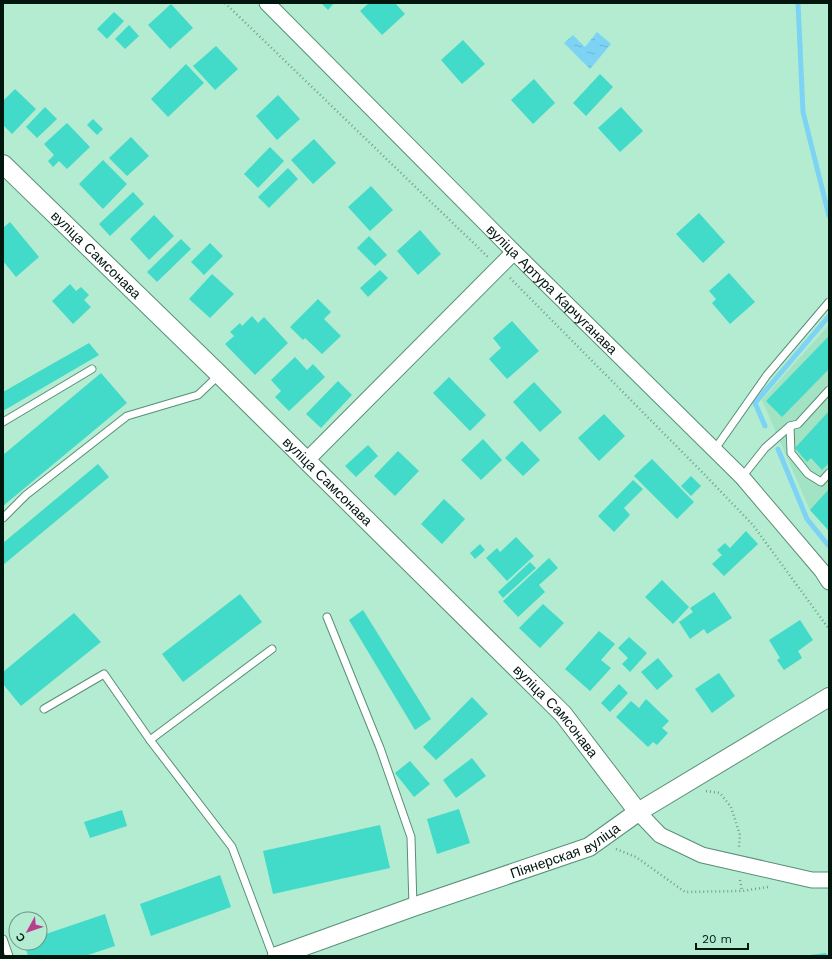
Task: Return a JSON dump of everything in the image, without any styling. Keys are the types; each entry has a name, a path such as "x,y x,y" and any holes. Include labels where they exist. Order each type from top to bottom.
{"street":[{"name":"вуліца Артура Карчуганава","path":"267,3 514,252 742,477 825,573"},
{"name":"вуліца Самсонава","path":"3,164 220,375 563,714 638,812"},
{"path":"306,460 514,252"},
{"name":"Піянерская вуліца","path":"277,956 413,907 589,847 638,812 829,697"},
{"path":"638,812 660,835 702,855 812,880 829,880"}],"lane":[{"path":"714,449 767,375 829,302"},
{"path":"3,422 92,369"},
{"path":"3,518 26,495 127,416 198,395 220,375"},
{"path":"742,477 764,448 790,426 798,424 829,390"},
{"path":"790,426 791,453 808,474 821,482 829,473"},
{"path":"327,617 380,748 411,837 413,907"},
{"path":"150,740 272,649"},
{"path":"44,709 104,674 150,740 232,846 273,956"},
{"path":"3,940 9,956"}],"path":[{"path":"225,3 498,267 703,473 753,525 829,630"},
{"path":"700,790 720,793 732,807 740,835 738,863 742,891"},
{"path":"589,847 607,845 636,857 685,892 742,891 773,886"}],"shaded area":[{"path":"829,325 829,531 810,510 762,400"}],"water":[{"path":"597,32 611,44 590,69 564,43 573,35 585,47"}],"building":[{"path":"321,3 334,3 328,10"},
{"path":"369,3 395,3 405,14 382,35 360,11"},
{"path":"171,4 193,28 170,49 148,25"},
{"path":"114,12 124,21 107,39 97,29"},
{"path":"129,25 139,36 125,49 115,39"},
{"path":"463,40 485,64 462,84 441,60"},
{"path":"216,46 238,69 215,90 193,66"},
{"path":"186,64 204,83 168,117 151,99"},
{"path":"600,74 613,87 586,116 573,103"},
{"path":"534,79 555,103 533,124 511,100"},
{"path":"15,89 36,109 12,134 3,125 3,101"},
{"path":"278,95 300,119 277,140 256,116"},
{"path":"45,107 57,119 37,138 26,127"},
{"path":"621,107 643,131 620,152 598,128"},
{"path":"93,119 103,129 97,135 87,125"},
{"path":"67,123 90,147 67,169 59,161 53,167 48,161 54,155 44,144"},
{"path":"131,137 149,156 127,176 109,158"},
{"path":"314,139 336,163 313,184 291,160"},
{"path":"270,147 284,161 258,188 244,174"},
{"path":"103,160 127,184 103,209 79,184"},
{"path":"288,168 298,179 269,208 258,197"},
{"path":"371,186 393,210 370,231 348,207"},
{"path":"133,192 144,204 110,236 99,224"},
{"path":"699,213 725,242 703,263 676,234"},
{"path":"154,215 174,236 149,260 130,239"},
{"path":"10,222 39,257 16,277 3,261 3,228"},
{"path":"420,230 441,254 418,275 397,251"},
{"path":"369,236 387,255 375,266 357,248"},
{"path":"181,239 191,249 157,282 147,272"},
{"path":"210,243 223,256 204,275 191,262"},
{"path":"380,270 388,278 368,297 360,288"},
{"path":"729,273 755,302 730,324 712,303 716,299 709,291"},
{"path":"212,274 234,294 210,318 189,299"},
{"path":"70,284 76,291 81,287 89,295 84,300 91,307 73,324 52,301"},
{"path":"318,299 331,312 324,319 341,336 322,354 305,338 303,340 290,327"},
{"path":"252,316 258,323 264,317 288,343 255,375 225,344 234,336 230,332 240,323 242,326"},
{"path":"512,321 539,351 507,379 489,359 501,348 493,338"},
{"path":"829,336 829,369 782,417 766,401"},
{"path":"89,343 99,355 3,411 3,392"},
{"path":"295,357 307,370 313,364 325,377 289,411 275,397 281,391 271,380"},
{"path":"101,373 127,403 3,506 3,455"},
{"path":"449,377 486,415 470,431 433,393"},
{"path":"338,381 352,395 321,428 306,414"},
{"path":"534,382 562,412 540,432 513,402"},
{"path":"829,411 829,463 822,470 811,458 807,462 795,448"},
{"path":"604,414 625,436 599,461 578,438"},
{"path":"483,439 502,460 481,480 461,460"},
{"path":"522,441 540,460 523,476 505,458"},
{"path":"368,445 378,456 356,477 345,466"},
{"path":"398,451 419,471 395,496 374,476"},
{"path":"652,459 694,502 677,519 634,476"},
{"path":"98,464 109,477 3,565 3,543"},
{"path":"691,476 701,486 691,496 681,486"},
{"path":"633,480 643,489 624,508 630,515 614,532 598,516"},
{"path":"829,489 829,531 810,510"},
{"path":"444,499 465,519 442,544 421,524"},
{"path":"746,531 758,544 724,576 712,564 722,555 717,550 725,543 730,548"},
{"path":"516,537 534,556 507,581 486,558 497,548 500,552"},
{"path":"480,544 485,550 475,559 470,553"},
{"path":"549,558 558,568 539,585 545,592 518,617 503,601"},
{"path":"530,562 536,568 503,598 498,592"},
{"path":"662,580 689,607 673,624 645,597"},
{"path":"714,592 732,618 707,634 704,629 690,639 679,622 693,612 690,608"},
{"path":"240,594 262,622 183,682 162,654"},
{"path":"543,604 564,623 540,648 519,628"},
{"path":"363,610 431,719 415,730 349,620"},
{"path":"74,613 101,642 21,706 3,684 3,672"},
{"path":"800,620 813,640 798,651 802,658 784,670 777,660 780,658 769,640"},
{"path":"599,631 615,644 601,660 611,668 590,691 565,669"},
{"path":"629,637 647,653 630,672 622,664 628,658 618,648"},
{"path":"658,658 673,676 657,690 641,672"},
{"path":"719,673 735,696 712,713 695,689"},
{"path":"619,684 628,693 610,712 601,703"},
{"path":"472,697 488,714 436,760 423,747"},
{"path":"646,699 669,721 662,728 668,733 657,745 653,742 648,747 616,717 631,701 639,708"},
{"path":"472,758 486,776 456,798 443,780"},
{"path":"410,761 430,784 414,797 395,773"},
{"path":"459,809 470,843 437,854 427,819"},
{"path":"122,810 127,826 90,838 84,822"},
{"path":"380,825 390,868 273,894 263,851"},
{"path":"220,875 231,907 151,936 140,904"},
{"path":"105,914 115,946 85,956 28,956 26,951 48,951 48,933"},
{"path":"826,953 827,956 810,956 810,955"}],"waterway":[{"path":"798,3 803,112 829,216"},
{"path":"765,426 755,403 829,316"},
{"path":"778,449 807,519 828,545"}]}
